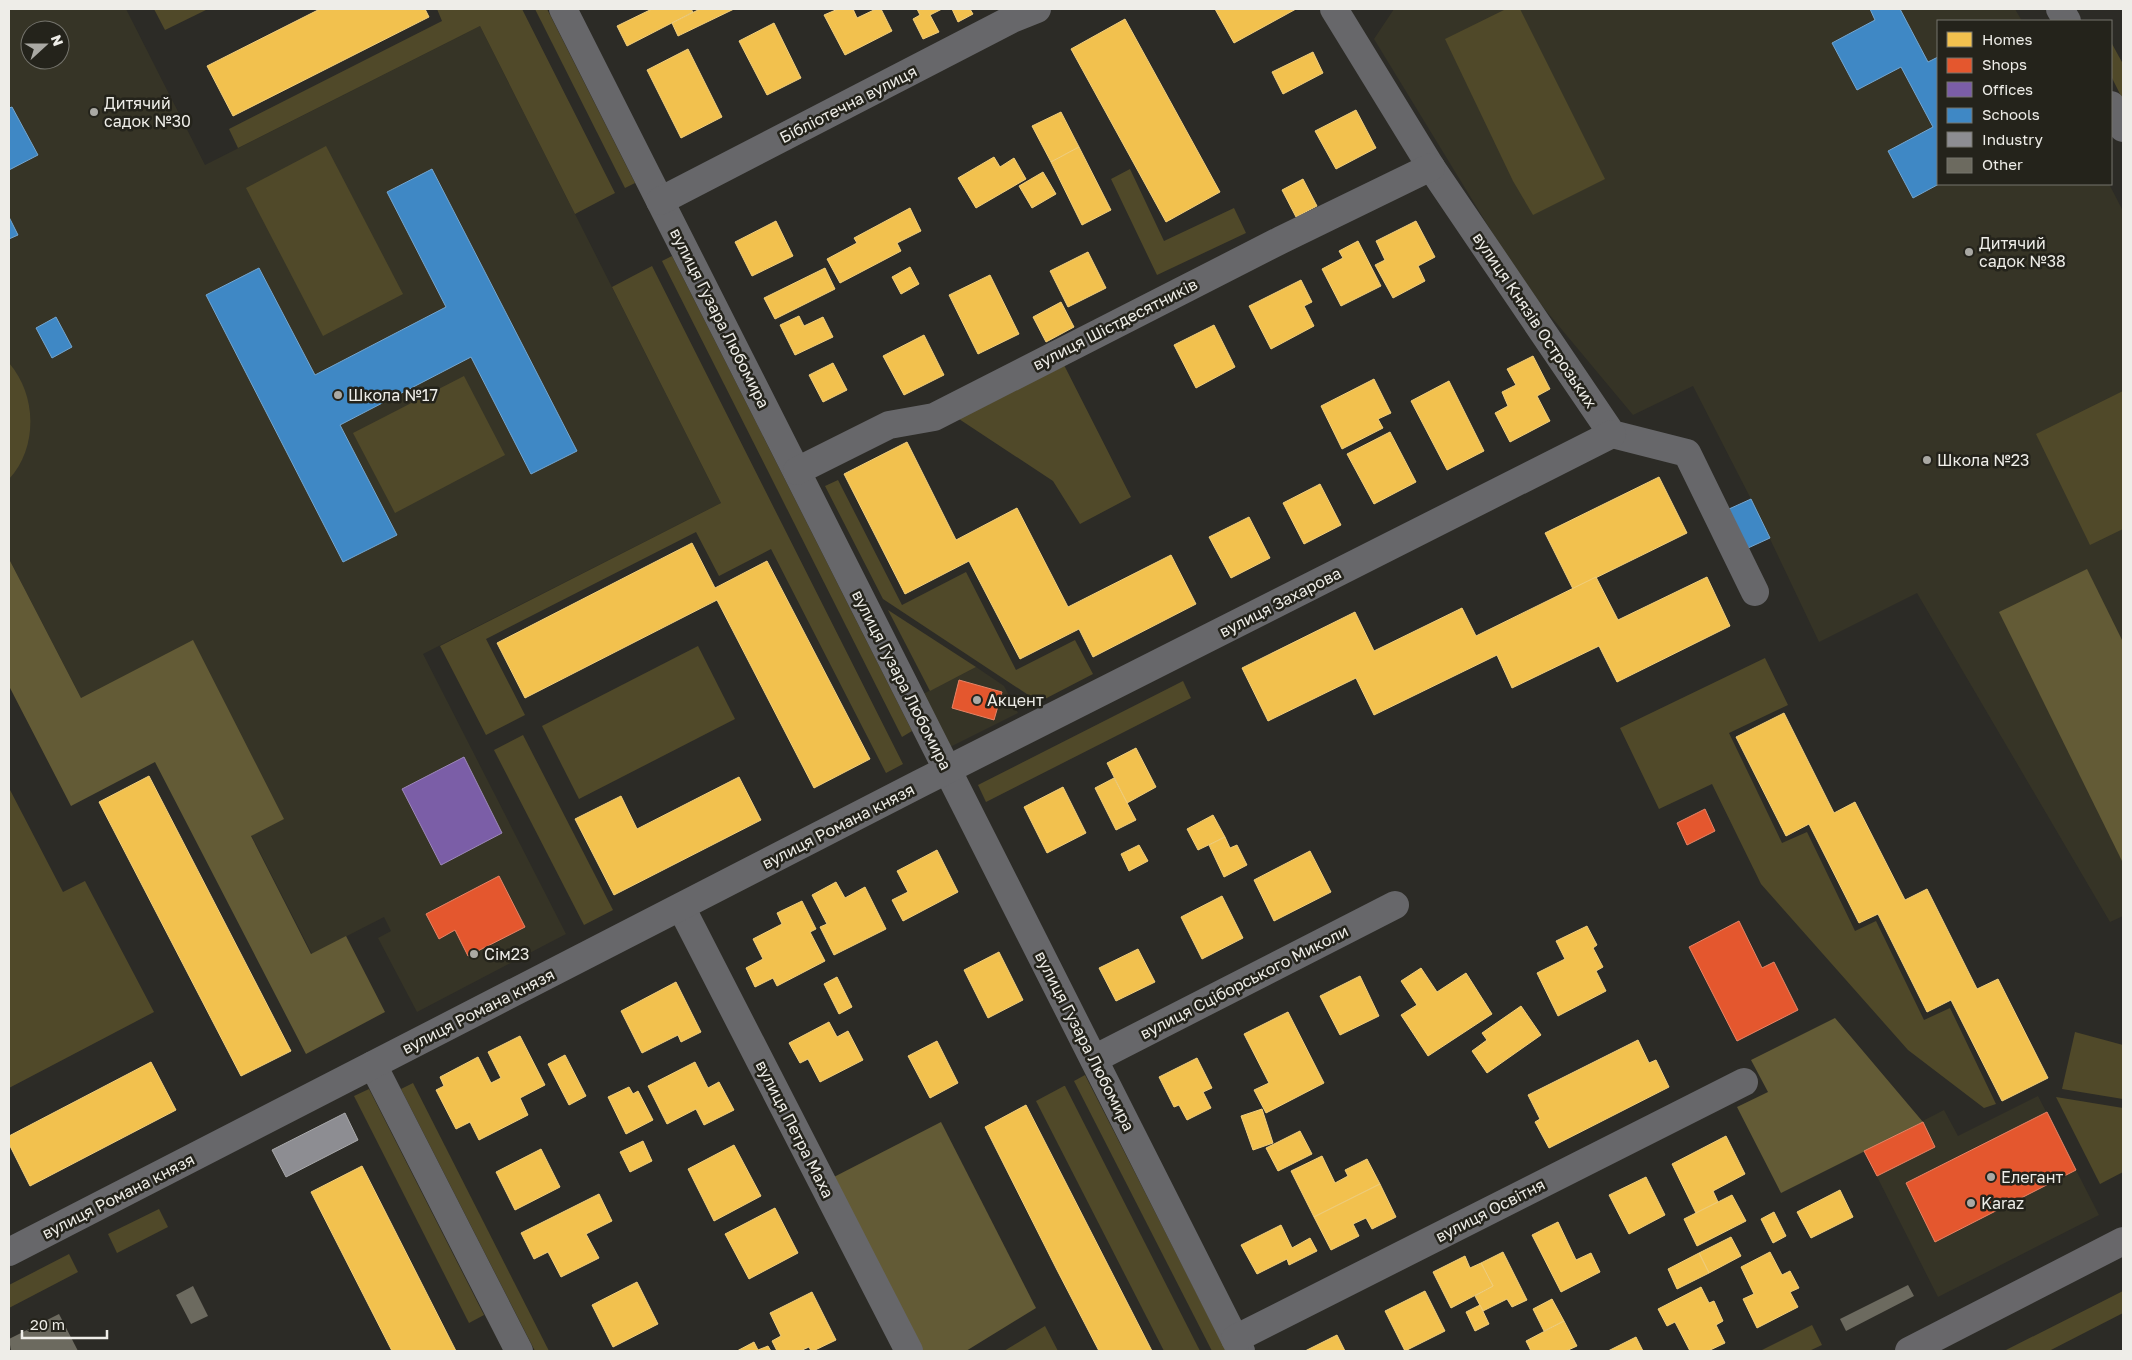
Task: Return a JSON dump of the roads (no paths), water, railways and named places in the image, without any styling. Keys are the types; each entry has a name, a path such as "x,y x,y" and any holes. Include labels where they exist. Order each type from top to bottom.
{"main road":[{"path":"1909,1351 2123,1241"}],"street":[{"name":"вулиця Гузара Любомира","path":"563,9 1238,1345"},
{"name":"Бібліотечна вулиця","path":"660,201 1012,19 1037,9"},
{"name":"вулиця Князів Острозьких","path":"1334,9 1431,167 1612,434"},
{"path":"2060,9 2066,20"},
{"path":"2112,106 2123,128"},
{"name":"вулиця Шістдесятників","path":"797,471 889,425 934,417 1281,240 1431,167"},
{"path":"1612,434 1687,453 1755,592"},
{"name":"вулиця Захарова","path":"948,770 1612,434"},
{"name":"вулиця Романа князя","path":"9,1252 948,770"},
{"name":"вулиця Сціборського Миколи","path":"1094,1059 1395,906"},
{"name":"вулиця Петра Маха","path":"681,907 908,1351"},
{"path":"374,1065 518,1351"},
{"name":"вулиця Освітня","path":"1238,1345 1744,1082"}],"place":[{"name":"Дитячий садок №30","path":"94,112"},
{"name":"Дитячий садок №38","path":"1969,252"},
{"name":"Школа №17","path":"338,395"},
{"name":"Школа №23","path":"1927,460"},
{"name":"Акцент","path":"977,700"},
{"name":"Сім23","path":"474,954"},
{"name":"Елегант","path":"1991,1177"},
{"name":"Karaz","path":"1971,1203"}]}
